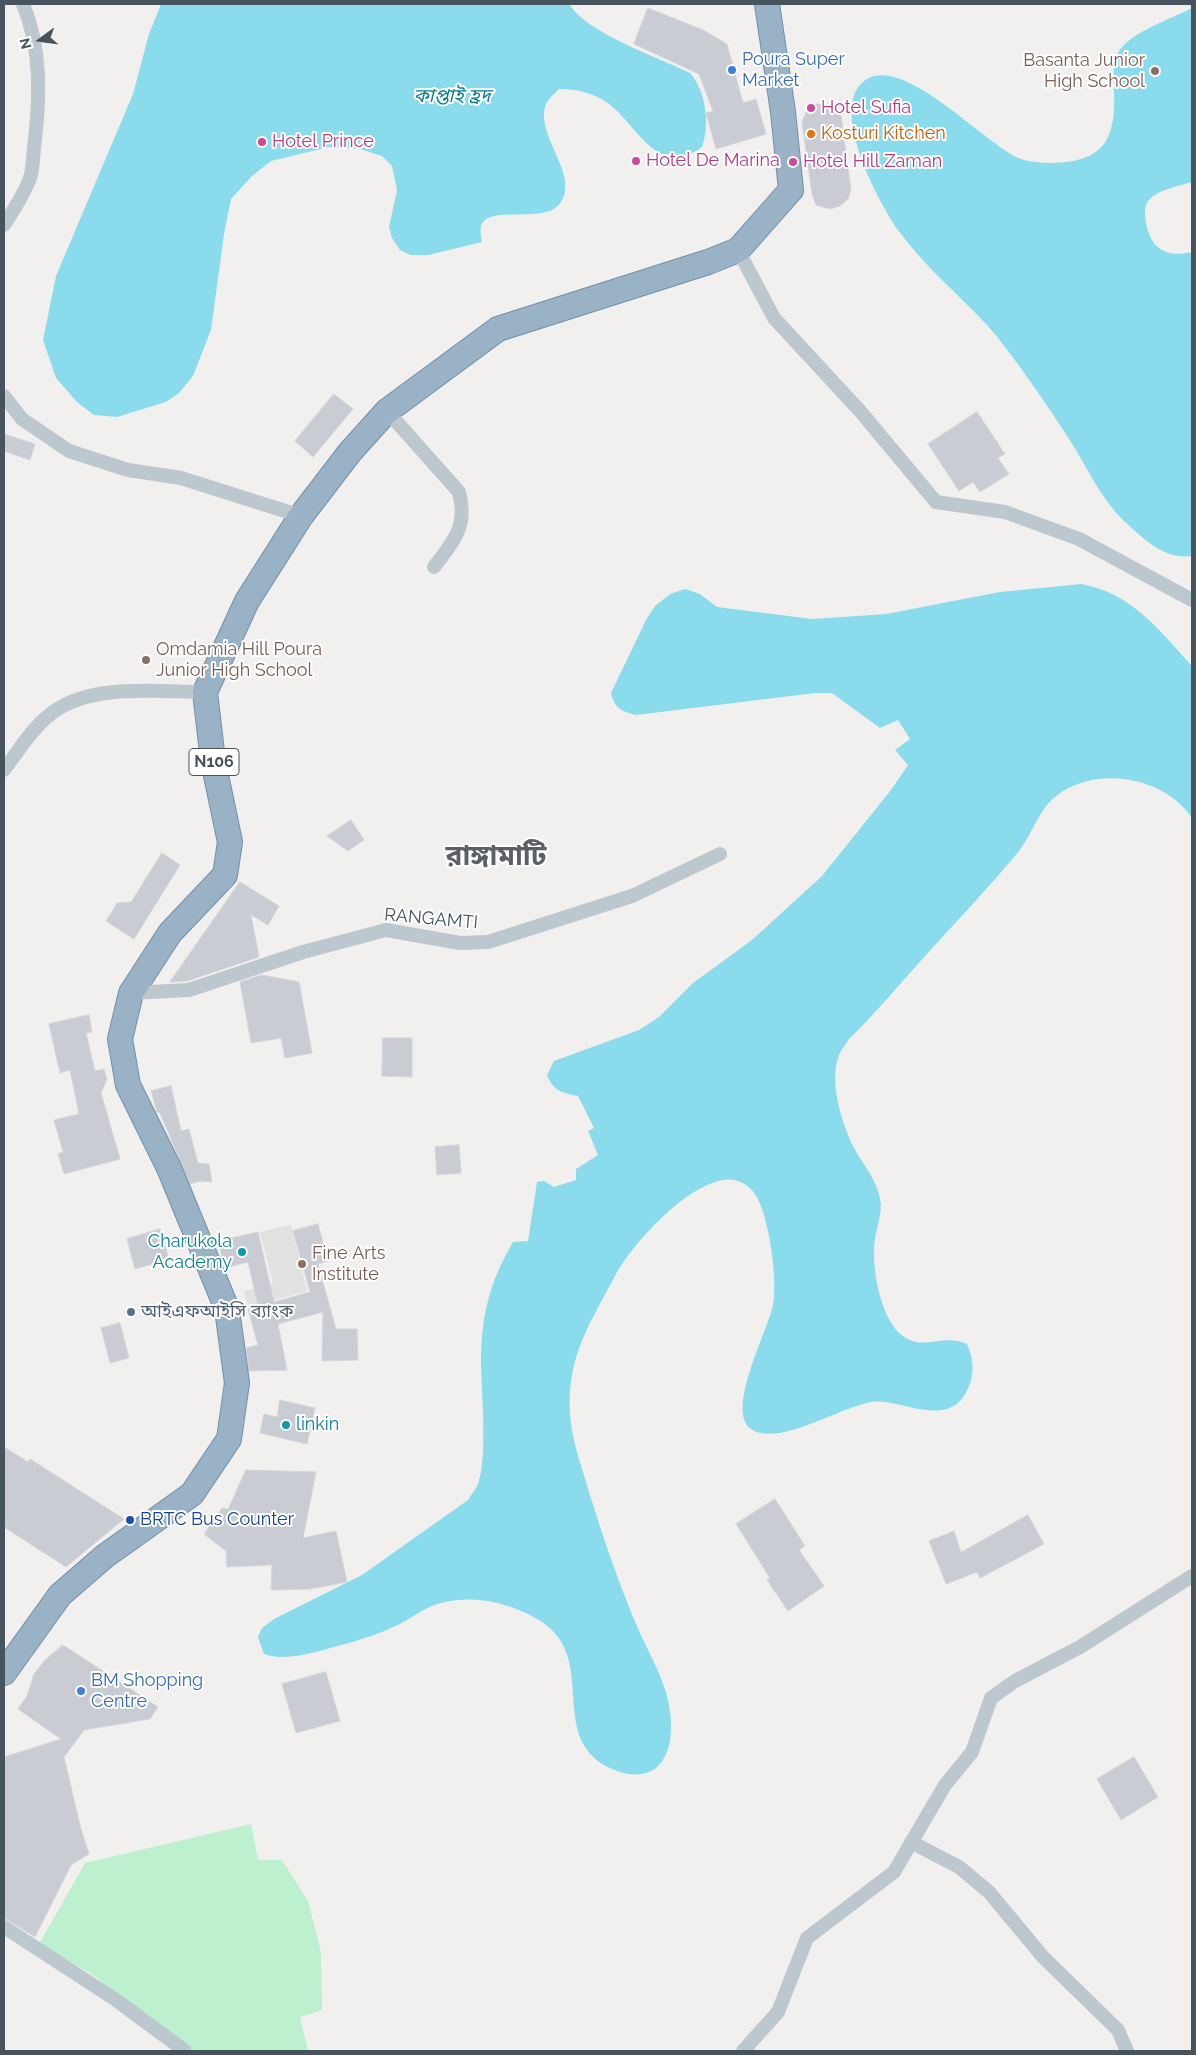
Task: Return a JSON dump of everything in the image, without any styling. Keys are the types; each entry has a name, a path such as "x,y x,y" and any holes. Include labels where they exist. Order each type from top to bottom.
{"highway":[{"path":"205,692 247,601 301,516 350,452 387,411 498,329 708,262 738,250 791,190 767,4"},
{"name":"N106","path":"4,1673 60,1595 105,1556 192,1494 229,1439 237,1383 227,1309 168,1168 128,1085 120,1039 131,994 170,932 225,875 230,842 214,761 205,692"}],"street":[{"path":"4,225 16,207 30,177 36,130 39,73 33,28 23,4"},
{"path":"738,250 774,318 860,411 936,502 1005,512 1079,539 1192,600"},
{"path":"4,396 22,419 69,451 128,470 181,478 301,516"},
{"path":"387,411 459,492 464,509 459,533 434,567"},
{"path":"4,770 46,717 70,701 108,692 205,692"},
{"name":"RANGAMTI","path":"131,994 189,990 302,952 386,930 460,943 488,942 632,896 720,854"},
{"path":"743,2051 778,2012 807,1938 894,1872 945,1785 972,1752 991,1698 1015,1681 1080,1647 1192,1576"},
{"path":"911,1842 959,1867 989,1892 1043,1958 1118,2030 1127,2051"},
{"path":"4,1927 116,2000 185,2051"}],"shaded area":[{"path":"291,1225 307,1291 248,1307 244,1291 273,1284 260,1232"}],"green space":[{"path":"251,1824 258,1860 282,1860 308,1901 321,1952 322,2010 300,2017 308,2051 195,2051 90,1973 39,1944 85,1863"}],"water":[{"name":"কাপ্তাই হ্রদ","path":"161,4 569,4 578,15 607,35 690,73 700,89 705,108 706,128 702,147 686,155 672,157 660,153 649,145 604,100 586,92 559,89 546,104 544,119 565,180 565,191 561,202 554,209 543,213 495,216 486,219 481,226 482,242 428,255 411,255 400,250 392,238 389,227 397,190 392,166 382,156 360,149 329,147 271,161 252,176 231,199 224,234 211,330 193,376 179,393 166,402 117,417 94,415 77,402 56,378 43,340 56,276 133,94 149,34"},
{"path":"1192,8 1192,182 1167,189 1155,195 1150,199 1145,208 1148,231 1156,245 1175,254 1192,252 1192,556 1182,556 1172,555 1155,547 1124,521 1110,505 1050,410 1005,347 986,324 918,255 898,230 870,180 855,138 852,118 853,100 859,86 875,76 895,77 918,87 1008,152 1024,160 1051,163 1082,159 1093,154 1108,137 1114,110 1114,66 1119,51 1125,44 1152,26"},
{"path":"1081,584 1099,589 1130,604 1156,627 1192,666 1192,818 1181,805 1167,794 1133,780 1097,779 1079,783 1063,791 1048,804 1025,843 982,894 849,1039 840,1053 836,1065 836,1088 840,1112 852,1144 872,1177 880,1198 874,1262 878,1288 886,1314 899,1333 907,1339 924,1343 949,1340 967,1344 971,1354 973,1370 969,1386 962,1398 954,1406 944,1410 921,1409 885,1402 872,1402 801,1428 773,1434 761,1433 751,1429 744,1420 743,1406 750,1370 773,1305 774,1280 771,1248 760,1204 752,1190 741,1182 733,1180 709,1184 693,1192 662,1218 647,1232 623,1263 595,1313 580,1346 574,1363 571,1382 571,1424 576,1450 623,1592 667,1695 671,1736 663,1761 655,1769 644,1774 629,1774 612,1769 594,1758 583,1743 577,1727 571,1671 567,1653 558,1637 539,1620 514,1608 498,1603 469,1599 449,1601 440,1603 382,1632 363,1639 296,1656 277,1657 264,1654 258,1637 262,1628 274,1619 362,1575 468,1500 477,1486 483,1457 481,1358 483,1326 493,1284 513,1242 528,1241 537,1182 544,1181 554,1187 576,1180 576,1169 598,1155 588,1131 594,1128 578,1096 555,1088 549,1080 547,1075 554,1061 639,1030 659,1017 693,983 752,940 822,876 891,790 908,765 895,750 910,739 898,720 880,728 832,693 815,693 636,715 619,708 614,703 611,693 646,620 655,606 670,594 685,589 700,594 717,607 812,619 886,614 1000,592"}],"building":[{"path":"648,8 703,30 727,44 743,103 756,99 766,134 716,149 706,113 713,111 699,74 634,44"},
{"path":"815,104 826,104 835,107 841,116 851,189 848,199 840,206 830,209 816,205 812,194 802,122 807,110"},
{"path":"334,394 353,409 313,457 295,441"},
{"path":"977,412 1005,454 998,458 1009,474 980,492 973,482 959,491 928,444"},
{"path":"4,434 35,444 30,460 4,451"},
{"path":"351,820 364,840 348,851 327,836"},
{"path":"162,853 180,865 134,939 106,921 117,903 131,902"},
{"path":"240,882 279,906 268,925 251,915 259,957 187,981 170,982"},
{"path":"262,975 299,982 312,1053 285,1058 281,1038 251,1043 240,982"},
{"path":"89,1015 92,1032 86,1033 95,1071 104,1069 107,1079 101,1093 120,1159 64,1174 58,1154 63,1152 54,1120 79,1114 70,1070 60,1073 49,1024"},
{"path":"383,1038 412,1038 412,1077 382,1076"},
{"path":"171,1086 181,1131 189,1129 198,1163 209,1164 212,1182 200,1181 190,1184 160,1113 157,1112 151,1091"},
{"path":"459,1145 461,1173 437,1175 435,1147"},
{"path":"318,1224 328,1261 318,1264 336,1329 357,1329 358,1360 322,1361 323,1312 278,1324 287,1370 249,1371 246,1348 258,1345 248,1309 258,1306 248,1262 225,1268 218,1241 258,1232 274,1302 310,1292 293,1231"},
{"path":"160,1229 169,1259 135,1269 127,1239"},
{"path":"120,1323 129,1358 110,1363 101,1328"},
{"name":"linkin","path":"280,1400 315,1408 307,1444 260,1433 264,1414 277,1417"},
{"path":"4,1447 28,1462 30,1459 124,1519 66,1567 4,1527"},
{"path":"246,1470 316,1472 303,1538 336,1531 347,1582 310,1589 271,1590 272,1565 227,1567 226,1551 204,1534 222,1508 228,1509"},
{"path":"775,1499 805,1546 799,1550 824,1586 788,1611 767,1580 770,1578 736,1524"},
{"path":"1028,1515 1044,1544 980,1578 977,1572 946,1584 929,1541 954,1531 961,1552"},
{"path":"63,1645 158,1707 150,1719 84,1730 64,1757 81,1829 89,1854 71,1865 35,1937 4,1918 4,1757 61,1739 18,1709 27,1696 34,1674 45,1660"},
{"path":"326,1672 340,1721 296,1733 282,1684"},
{"path":"1134,1757 1158,1797 1121,1820 1097,1779"}],"place":[{"name":"Poura Super Market","path":"732,70"},
{"name":"Basanta Junior High School","path":"1155,71"},
{"name":"Hotel Sufia","path":"811,108"},
{"name":"Kosturi Kitchen","path":"811,134"},
{"name":"Hotel Prince","path":"262,142"},
{"name":"Hotel De Marina","path":"636,161"},
{"name":"Hotel Hill Zaman","path":"793,162"},
{"name":"Omdamia Hill Poura Junior High School","path":"146,660"},
{"name":"Charukola Academy","path":"242,1252"},
{"name":"Fine Arts Institute","path":"302,1264"},
{"name":"আইএফআইসি ব্যাংক","path":"131,1312"},
{"name":"linkin","path":"286,1425"},
{"name":"BRTC Bus Counter","path":"130,1520"},
{"name":"BM Shopping Centre","path":"81,1691"}],"district":[{"name":"রাঙ্গামাটি","path":"496,857"}]}
